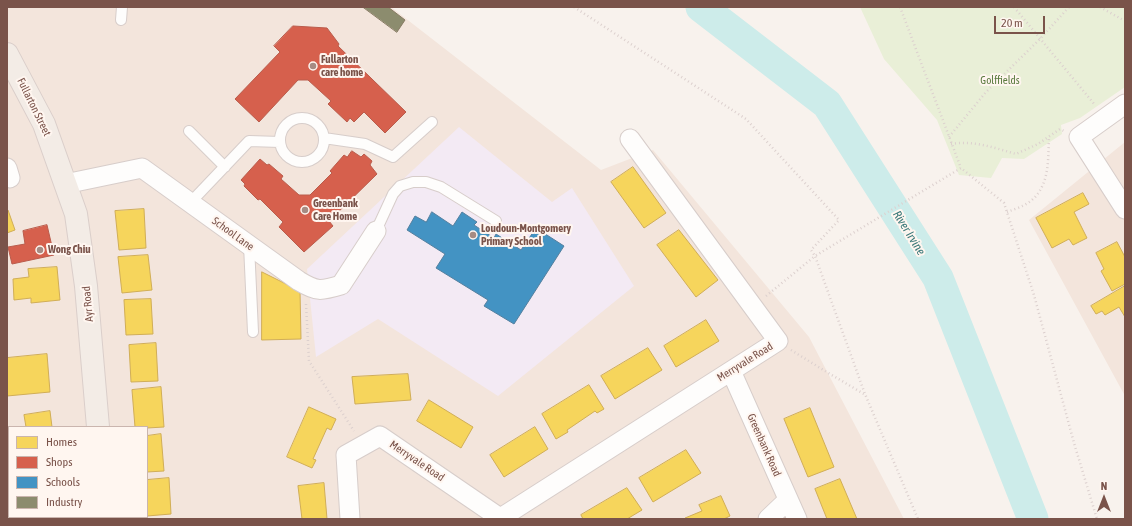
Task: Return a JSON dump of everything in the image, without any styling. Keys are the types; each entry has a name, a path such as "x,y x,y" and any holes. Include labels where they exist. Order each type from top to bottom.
{"main road":[{"name":"Fullarton Street","path":"7,54 44,124 65,184"},
{"name":"Ayr Road","path":"65,184 76,214 84,272 98,426"}],"street":[{"path":"1125,104 1079,137 1125,208"},
{"name":"Merryvale Road","path":"350,519 346,455 380,436 499,518 778,341 630,139"},
{"name":"School Lane","path":"65,184 142,168 312,289 327,289 341,285 376,231"},
{"name":"Greenbank Road","path":"730,372 797,519"},
{"path":"768,519 788,500"}],"lane":[{"path":"121,20 122,7"},
{"path":"296,118 312,120 318,124 322,130 324,138 322,151 311,160 305,162 298,162 291,159 282,149 280,142 284,127 296,118"},
{"path":"324,138 365,144 393,157 432,122"},
{"path":"189,131 225,167"},
{"path":"190,203 249,141 280,142"},
{"path":"376,231 393,194 400,186 413,182 426,182 441,187 496,221"},
{"path":"249,245 253,332"}],"path":[{"path":"574,7 746,119 839,220 811,250 815,256 865,394 918,519"},
{"path":"900,7 961,168 1004,203 1034,295 1074,444 1097,519"},
{"path":"1014,7 1106,118"},
{"path":"949,137 986,92 1040,39 1069,7"},
{"path":"1100,7 1125,21"},
{"path":"951,144 962,142 986,146 1016,154 1038,144 1060,129 1079,137"},
{"path":"1007,212 1031,201 1043,187 1048,167 1050,136"},
{"path":"753,307 815,256 961,168"},
{"path":"305,285 309,361 363,446"},
{"path":"778,341 825,372 865,394"}],"shaded area":[{"path":"7,7 391,7 601,170 653,150 809,337 904,519 7,519"},
{"name":"Loudoun-Montgomery Primary School","path":"459,127 552,202 572,188 634,286 498,396 378,319 316,357 307,269"},
{"path":"1125,142 1125,396 1029,220"}],"green space":[{"name":"Golffields","path":"860,7 1125,7 1125,87 1080,118 1061,125 1062,134 1024,159 1002,158 991,178 959,175 937,120 884,59"}],"building: Homes":[{"path":"633,167 666,213 644,228 611,182"},
{"path":"1083,193 1089,204 1074,212 1087,238 1073,245 1069,239 1052,248 1036,218"},
{"path":"144,209 146,248 119,250 115,211"},
{"path":"7,210 15,230 7,233"},
{"path":"679,230 718,280 696,297 657,245"},
{"path":"1117,242 1125,257 1125,284 1112,291 1101,271 1104,269 1096,253"},
{"path":"148,255 152,290 122,293 118,257"},
{"path":"57,267 60,300 31,303 31,298 14,300 13,279 29,277 28,269"},
{"path":"262,272 300,291 301,339 262,340"},
{"path":"1125,286 1125,317 1119,307 1105,315 1102,311 1096,314 1091,306"},
{"path":"151,299 153,334 126,335 124,300"},
{"path":"706,320 719,341 676,367 664,346"},
{"path":"156,343 158,381 131,382 129,345"},
{"path":"648,348 662,370 615,399 601,376"},
{"path":"47,354 50,392 7,396 7,358"},
{"path":"408,374 411,400 355,404 352,377"},
{"path":"589,385 604,409 597,413 595,411 567,430 568,432 556,439 542,414"},
{"path":"161,387 164,427 148,428 148,426 135,426 132,390"},
{"path":"429,400 473,427 461,448 417,421"},
{"path":"309,407 336,419 331,430 327,428 313,459 316,460 312,468 287,457"},
{"path":"810,408 834,467 808,477 784,419"},
{"path":"50,411 52,426 26,426 24,415"},
{"path":"535,427 548,449 504,477 490,455"},
{"path":"161,434 164,471 148,472 148,436"},
{"path":"686,450 701,473 653,502 639,478"},
{"path":"169,478 171,514 148,516 148,480"},
{"path":"840,479 857,519 827,519 815,489"},
{"path":"324,483 327,519 302,519 298,486"},
{"path":"627,488 642,510 627,519 583,519 581,515"},
{"path":"721,496 730,516 724,519 685,518 702,511 699,505"},
{"path":"34,518 59,518 59,519"}],"building: Shops":[{"name":"Fullarton care home","path":"293,26 327,28 339,44 338,46 406,112 385,133 364,112 354,122 350,118 347,122 328,104 331,101 308,80 298,80 259,122 235,99 280,52 274,46"},
{"name":"Greenbank Care Home","path":"352,151 361,157 364,154 372,161 370,165 377,174 329,221 333,226 304,252 279,227 283,222 260,199 258,200 244,186 245,184 241,180 260,159 267,165 269,164 283,176 281,179 299,195 310,195 332,173 330,171 344,155 347,157"},
{"path":"47,225 54,255 12,264 8,247 25,244 23,231"}],"building: Schools":[{"path":"432,212 453,226 462,212 477,222 474,225 494,238 496,234 521,250 536,228 564,246 514,324 484,306 488,300 436,268 445,254 407,230 415,216 426,222"}],"building: Industry":[{"path":"363,7 388,7 405,20 397,32"}],"waterway":[{"name":"River Irvine","path":"701,7 827,104 938,278 1033,519"}],"place":[{"name":"Fullarton care home","path":"313,66"},
{"name":"Greenbank Care Home","path":"305,210"},
{"name":"Loudoun-Montgomery Primary School","path":"473,235"},
{"name":"Wong Chiu","path":"40,250"}]}
